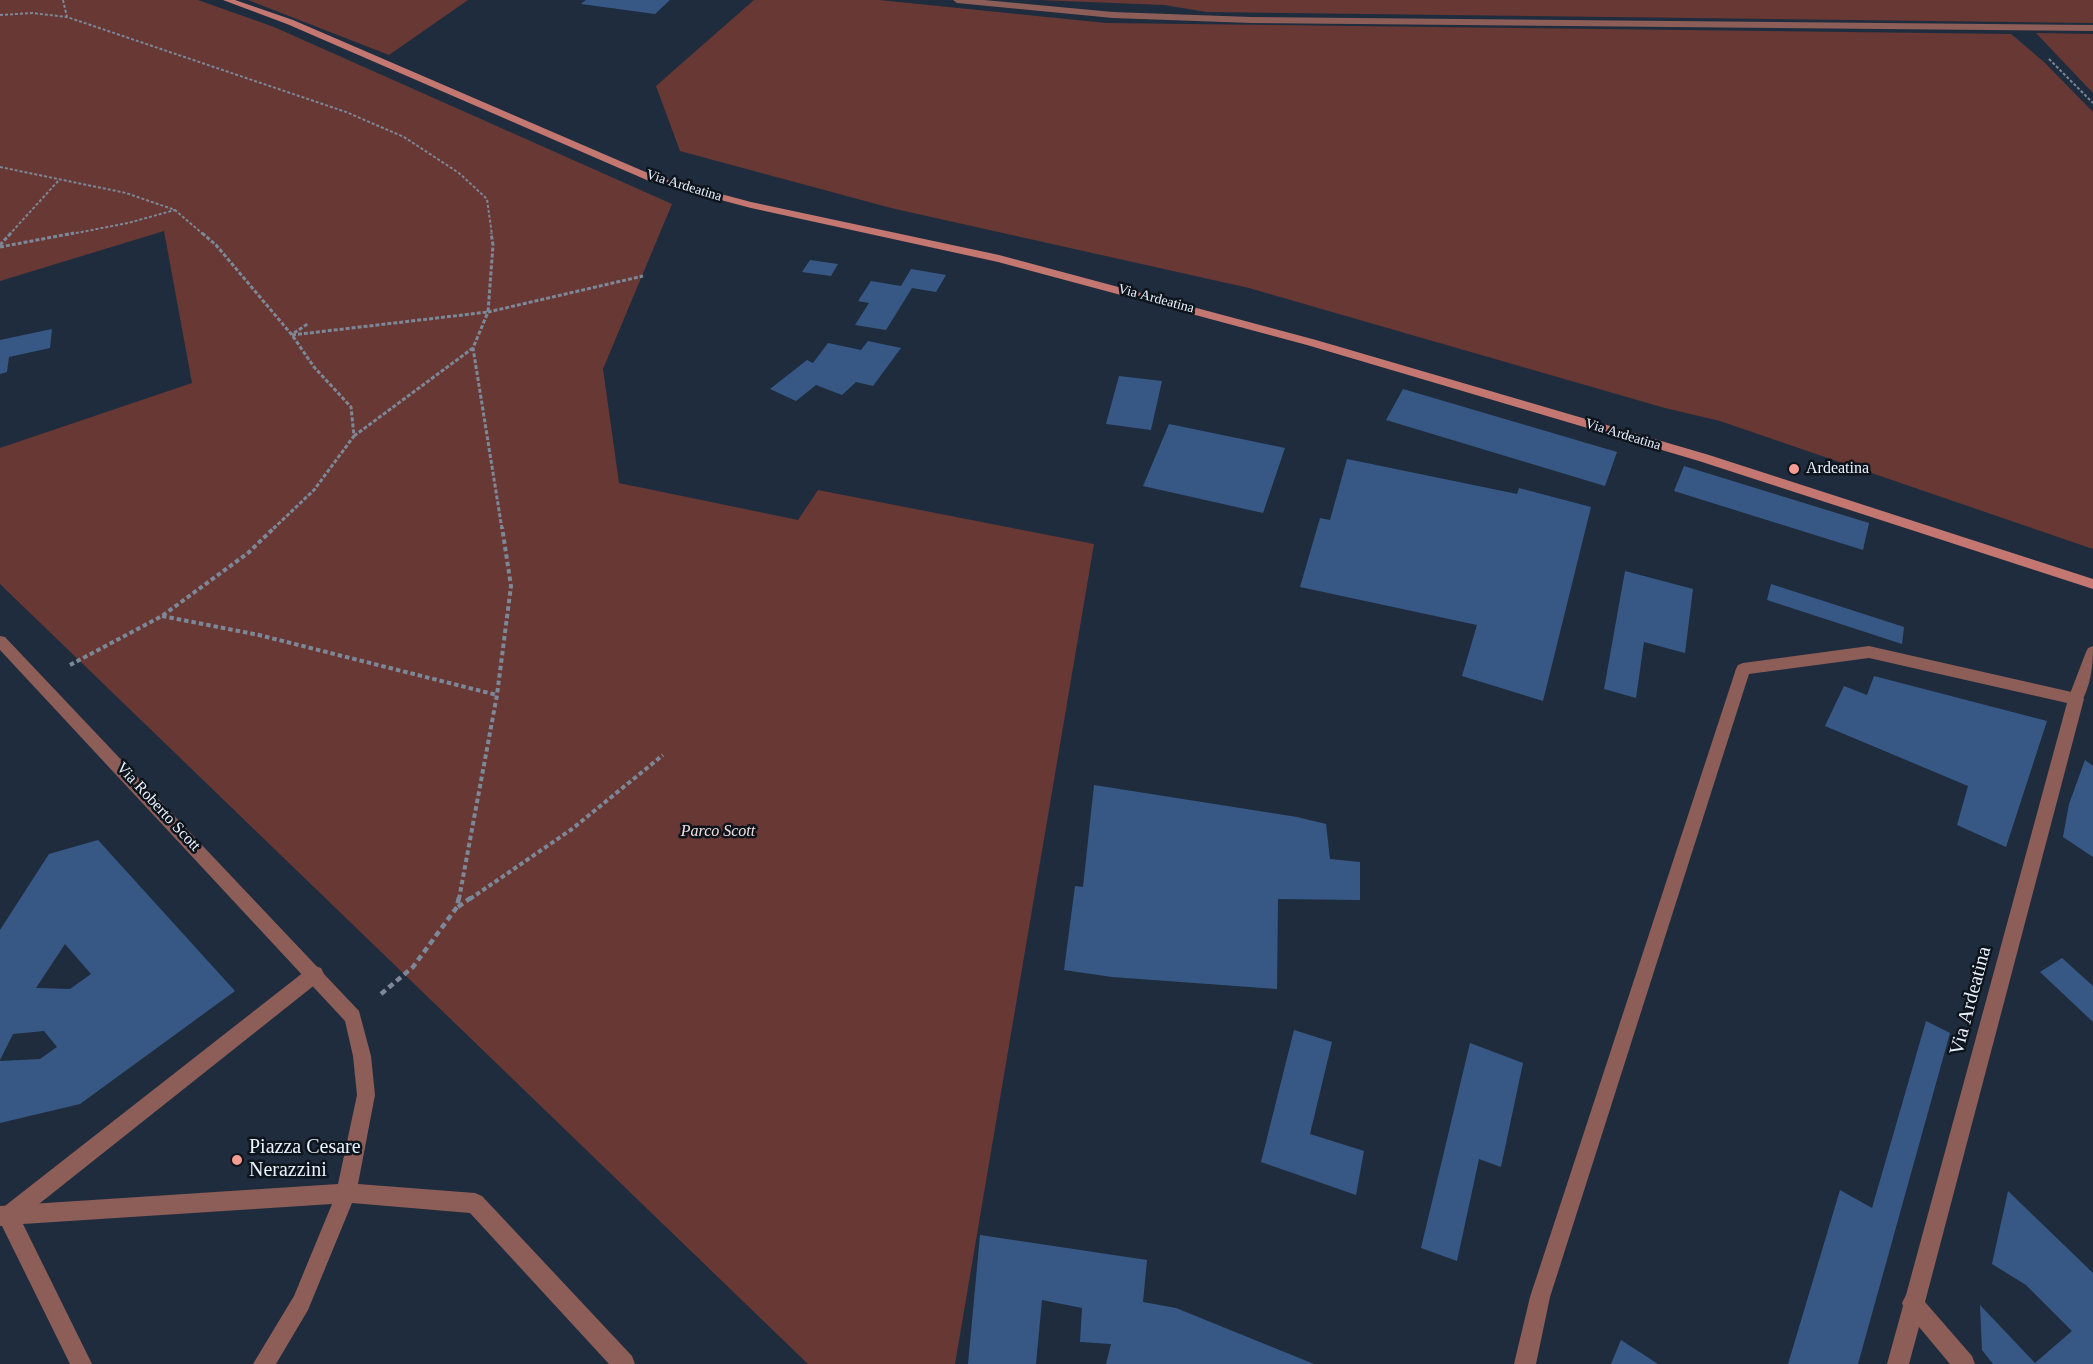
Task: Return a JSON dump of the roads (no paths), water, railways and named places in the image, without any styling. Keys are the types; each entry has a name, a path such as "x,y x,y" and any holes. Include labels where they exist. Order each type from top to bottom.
{"street":[{"name":"Via Ardeatina","path":"227,0 290,22 653,178 693,191 980,252 1325,345 1936,531 2093,584"},
{"path":"957,0 1113,15 1251,20 2093,28"},
{"name":"Via Roberto Scott","path":"0,641 315,974"},
{"path":"1525,1364 1540,1298 1743,669 1869,652 2076,699"},
{"name":"Via Ardeatina","path":"1898,1364 1912,1303 2076,699 2093,652"},
{"path":"4,1216 315,974 353,1017 362,1056 366,1095 346,1193 301,1303 264,1364"},
{"path":"4,1216 346,1193 475,1203 624,1364"},
{"path":"4,1216 81,1364"},
{"path":"1912,1303 1964,1364"}],"place":[{"name":"Ardeatina","path":"1794,469"},
{"name":"Piazza Cesare Nerazzini","path":"237,1160"}],"park label":[{"name":"Parco Scott","path":"718,832"}]}
